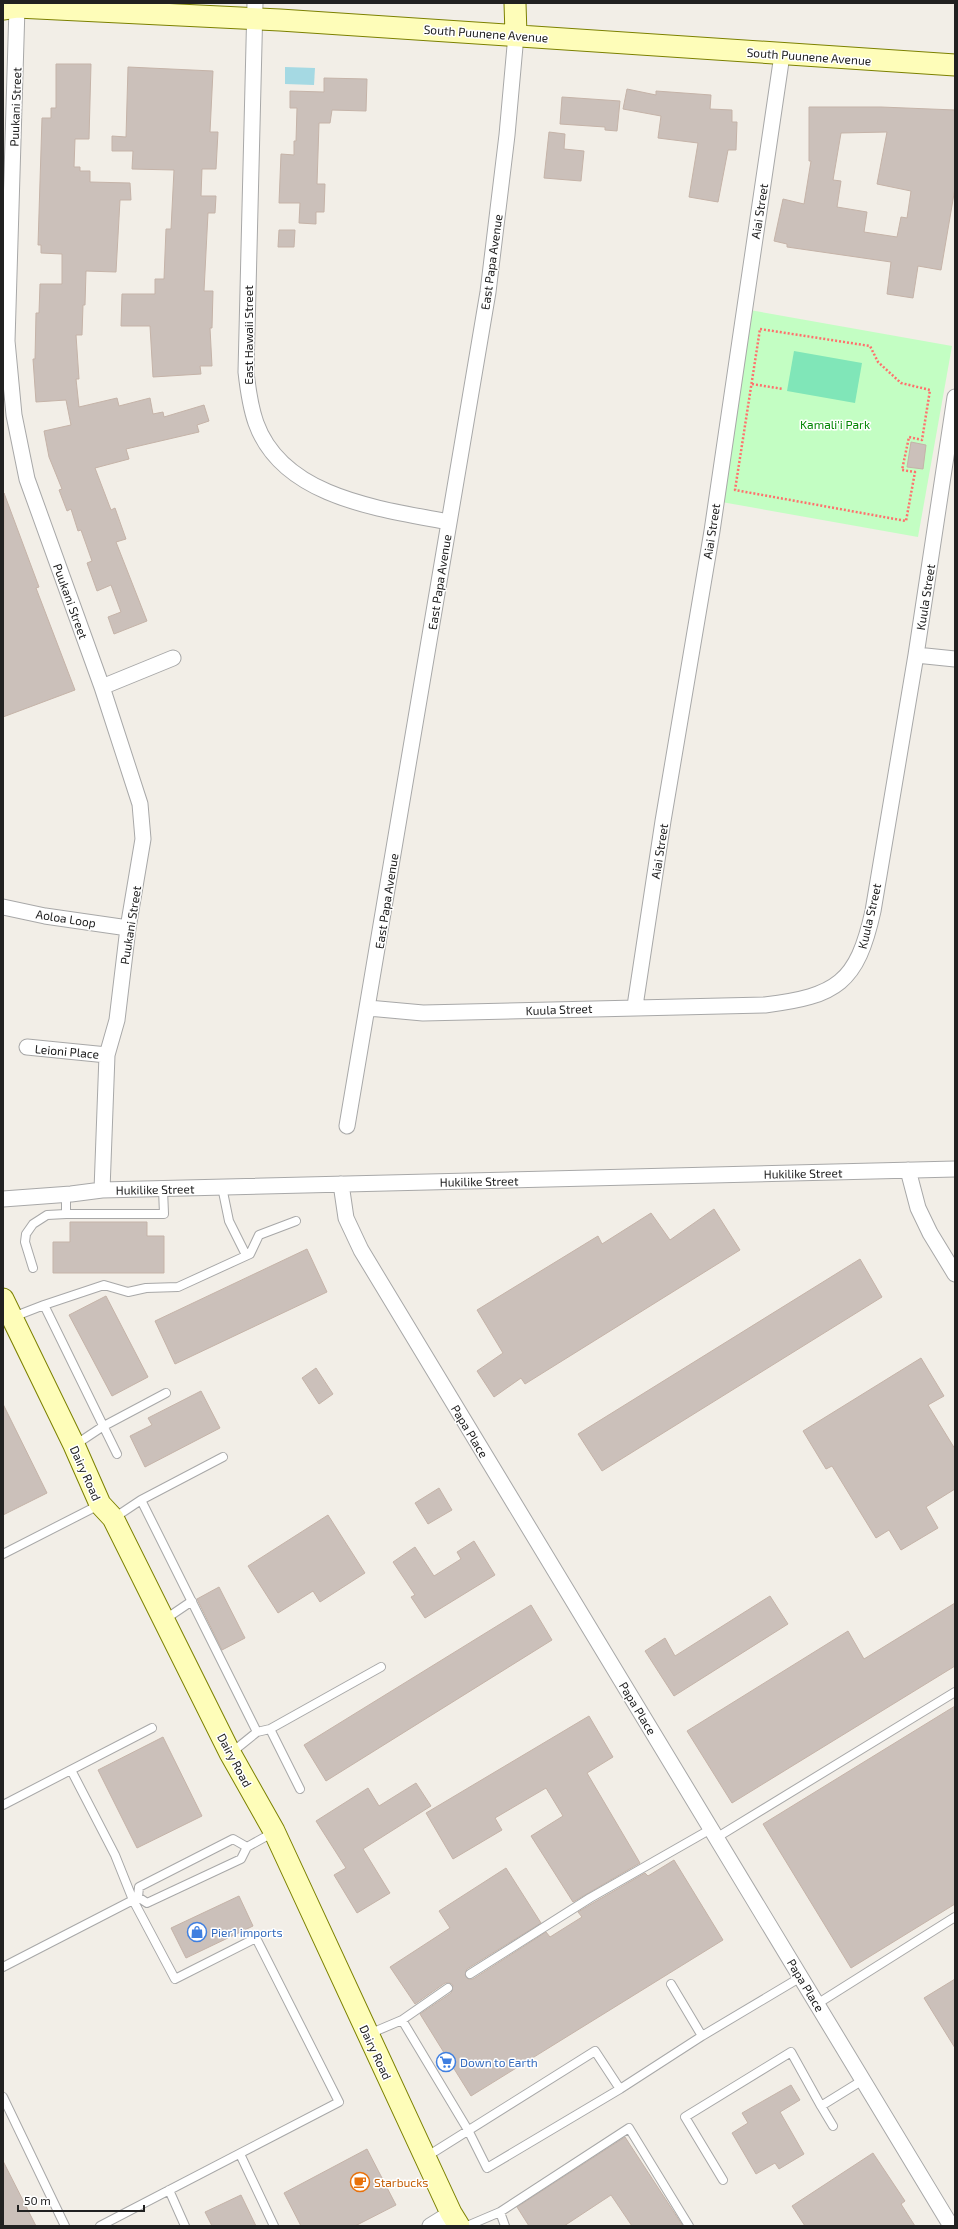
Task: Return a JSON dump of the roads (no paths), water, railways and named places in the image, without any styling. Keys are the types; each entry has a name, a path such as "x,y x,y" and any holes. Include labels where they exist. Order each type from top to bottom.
{"main road":[{"path":"515,3 516,35"},
{"name":"South Puunene Avenue","path":"8,6 255,11 516,35 782,55 955,65"},
{"name":"Dairy Road","path":"3,1299 106,1511 230,1753 274,1832 455,2220"}],"street":[{"name":"Puukani Street","path":"8,6 5,341 14,414 27,479 102,686 140,804 143,839 128,928 116,1020 107,1055 102,1190"},
{"name":"East Hawaii Street","path":"255,11 246,372 249,401 256,424 274,453 296,475 339,498 373,508 449,522"},
{"name":"East Papa Avenue","path":"347,1126 488,292 507,135 516,35"},
{"name":"Aiai Street","path":"635,1006 663,821 712,531 782,55"},
{"name":"Kuula Street","path":"368,1008 423,1013 635,1006 765,1005 790,1002 820,995 838,983 855,966 866,943 872,911 916,655 955,397"},
{"path":"916,655 955,659"},
{"path":"102,686 173,658"},
{"name":"Aoloa Loop","path":"3,907 45,916 128,928"},
{"name":"Leioni Place","path":"27,1047 107,1055"},
{"name":"Hukilike Street","path":"3,1199 66,1195 102,1190 955,1169"},
{"path":"908,1170 918,1208 930,1233 955,1274"},
{"name":"Papa Place","path":"341,1184 346,1218 361,1250 951,2226"},
{"path":"430,2226 455,2220"}],"lane":[{"path":"222,1187 229,1221 246,1255"},
{"path":"33,1268 25,1242 26,1234 33,1224 47,1215 164,1214 163,1189"},
{"path":"66,1195 66,1214"},
{"path":"12,1317 104,1285 128,1292 146,1288 178,1287 250,1254 259,1235 296,1222"},
{"path":"44,1305 102,1427 117,1454"},
{"path":"74,1445 102,1427 166,1393"},
{"path":"3,1554 106,1511 141,1500 223,1457"},
{"path":"141,1500 257,1732"},
{"path":"162,1621 192,1601"},
{"path":"230,1753 257,1732 270,1729 381,1667"},
{"path":"470,1974 590,1898 714,1834 955,1692"},
{"path":"3,1805 152,1728"},
{"path":"270,1729 300,1789"},
{"path":"71,1770 175,1979 256,1938 339,2102 100,2226"},
{"path":"135,1899 147,1903 241,1859 247,1847 274,1832"},
{"path":"3,1967 135,1899 139,1887 233,1839 247,1847"},
{"path":"817,2004 955,1917"},
{"path":"402,2020 468,2130 488,2168 620,2088 702,2036 801,1977"},
{"path":"671,1984 702,2036"},
{"path":"368,2034 402,2020 448,1988"},
{"path":"425,2157 595,2051 620,2088"},
{"path":"723,2180 685,2117 791,2052 833,2126"},
{"path":"822,2106 863,2080"},
{"path":"3,2097 65,2226"},
{"path":"467,2226 500,2212 629,2128 689,2226"},
{"path":"240,2154 274,2226"},
{"path":"169,2190 185,2226"},
{"path":"500,2212 505,2226"}],"water":[{"path":"285,67 315,68 314,85 285,84"}],"place":[{"name":"Pier1 imports","path":"197,1932"},
{"name":"Down to Earth","path":"446,2062"},
{"name":"Starbucks","path":"360,2182"}],"park label":[{"name":"Kamali'i Park","path":"835,424"}]}
